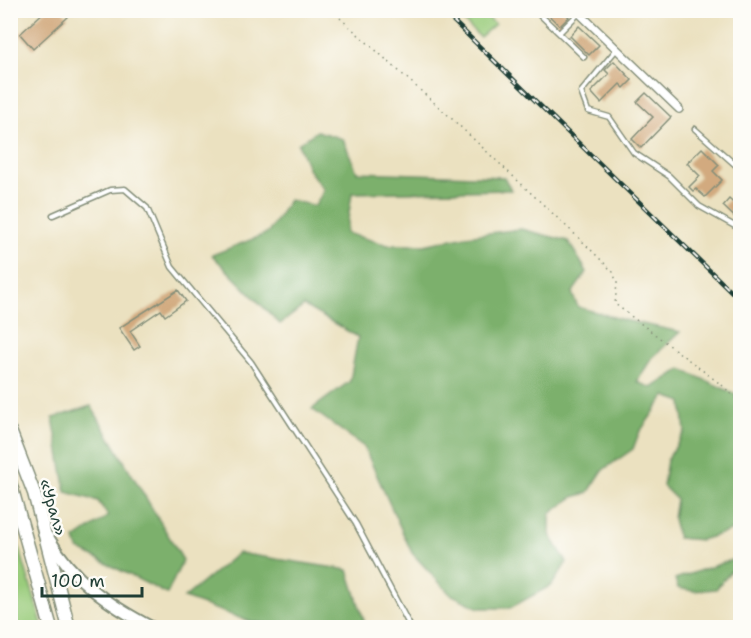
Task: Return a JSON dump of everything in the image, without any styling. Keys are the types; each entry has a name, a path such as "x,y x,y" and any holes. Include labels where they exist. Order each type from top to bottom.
{"main road":[{"name":"«Урал»","path":"10,431 34,494 69,627"},
{"name":"«Урал»","path":"10,482 51,627"},
{"path":"42,526 57,552 88,587 121,610 153,627"}],"street":[{"path":"577,12 679,109"}],"lane":[{"path":"536,10 584,57"},
{"path":"559,33 577,12"},
{"path":"616,49 581,92 588,111 609,117 634,153 669,176 699,206 741,229"},
{"path":"695,129 741,169"},
{"path":"53,215 110,190 125,189 147,208 172,267 251,362 356,524 411,627"}],"path":[{"path":"331,10 450,117 613,272 616,284 615,304 723,386 741,403"}],"green space":[{"path":"453,11 480,11 495,24 480,37"},
{"path":"317,131 343,139 357,172 504,177 511,190 352,193 346,233 388,245 424,245 466,236 521,229 568,241 587,272 572,293 578,307 680,332 651,359 637,382 652,388 681,369 740,396 740,528 701,540 678,538 673,519 676,499 663,486 667,460 685,432 682,402 665,396 639,433 633,449 603,470 588,493 573,497 550,514 550,535 567,562 552,585 510,608 479,608 450,594 412,553 364,447 312,409 350,381 358,337 304,306 280,324 212,255 268,233 289,200 315,206 324,190 309,170 298,144"},
{"path":"91,406 183,560 167,594 78,549 75,539 108,516 98,501 66,492 53,418"},
{"path":"11,520 43,627 11,627"},
{"path":"238,553 348,570 366,627 300,628 251,622 184,598"},
{"path":"740,557 740,569 730,572 716,589 693,591 678,588 675,579"}],"building":[{"path":"46,10 62,10 68,17 33,49 20,34"},
{"path":"543,10 562,10 569,17 560,26"},
{"path":"579,26 599,45 589,55 570,36"},
{"path":"614,61 632,80 624,88 620,84 601,103 591,92 609,74 605,70"},
{"path":"646,93 671,117 641,148 632,139 653,117 637,102"},
{"path":"702,148 719,165 713,171 722,180 705,197 696,189 693,191 689,187 700,176 687,163"},
{"path":"729,199 741,210 741,223 723,206"},
{"path":"178,290 186,301 165,316 161,310 130,331 140,346 134,350 119,328"}],"railway":[{"path":"442,10 740,300"}]}
